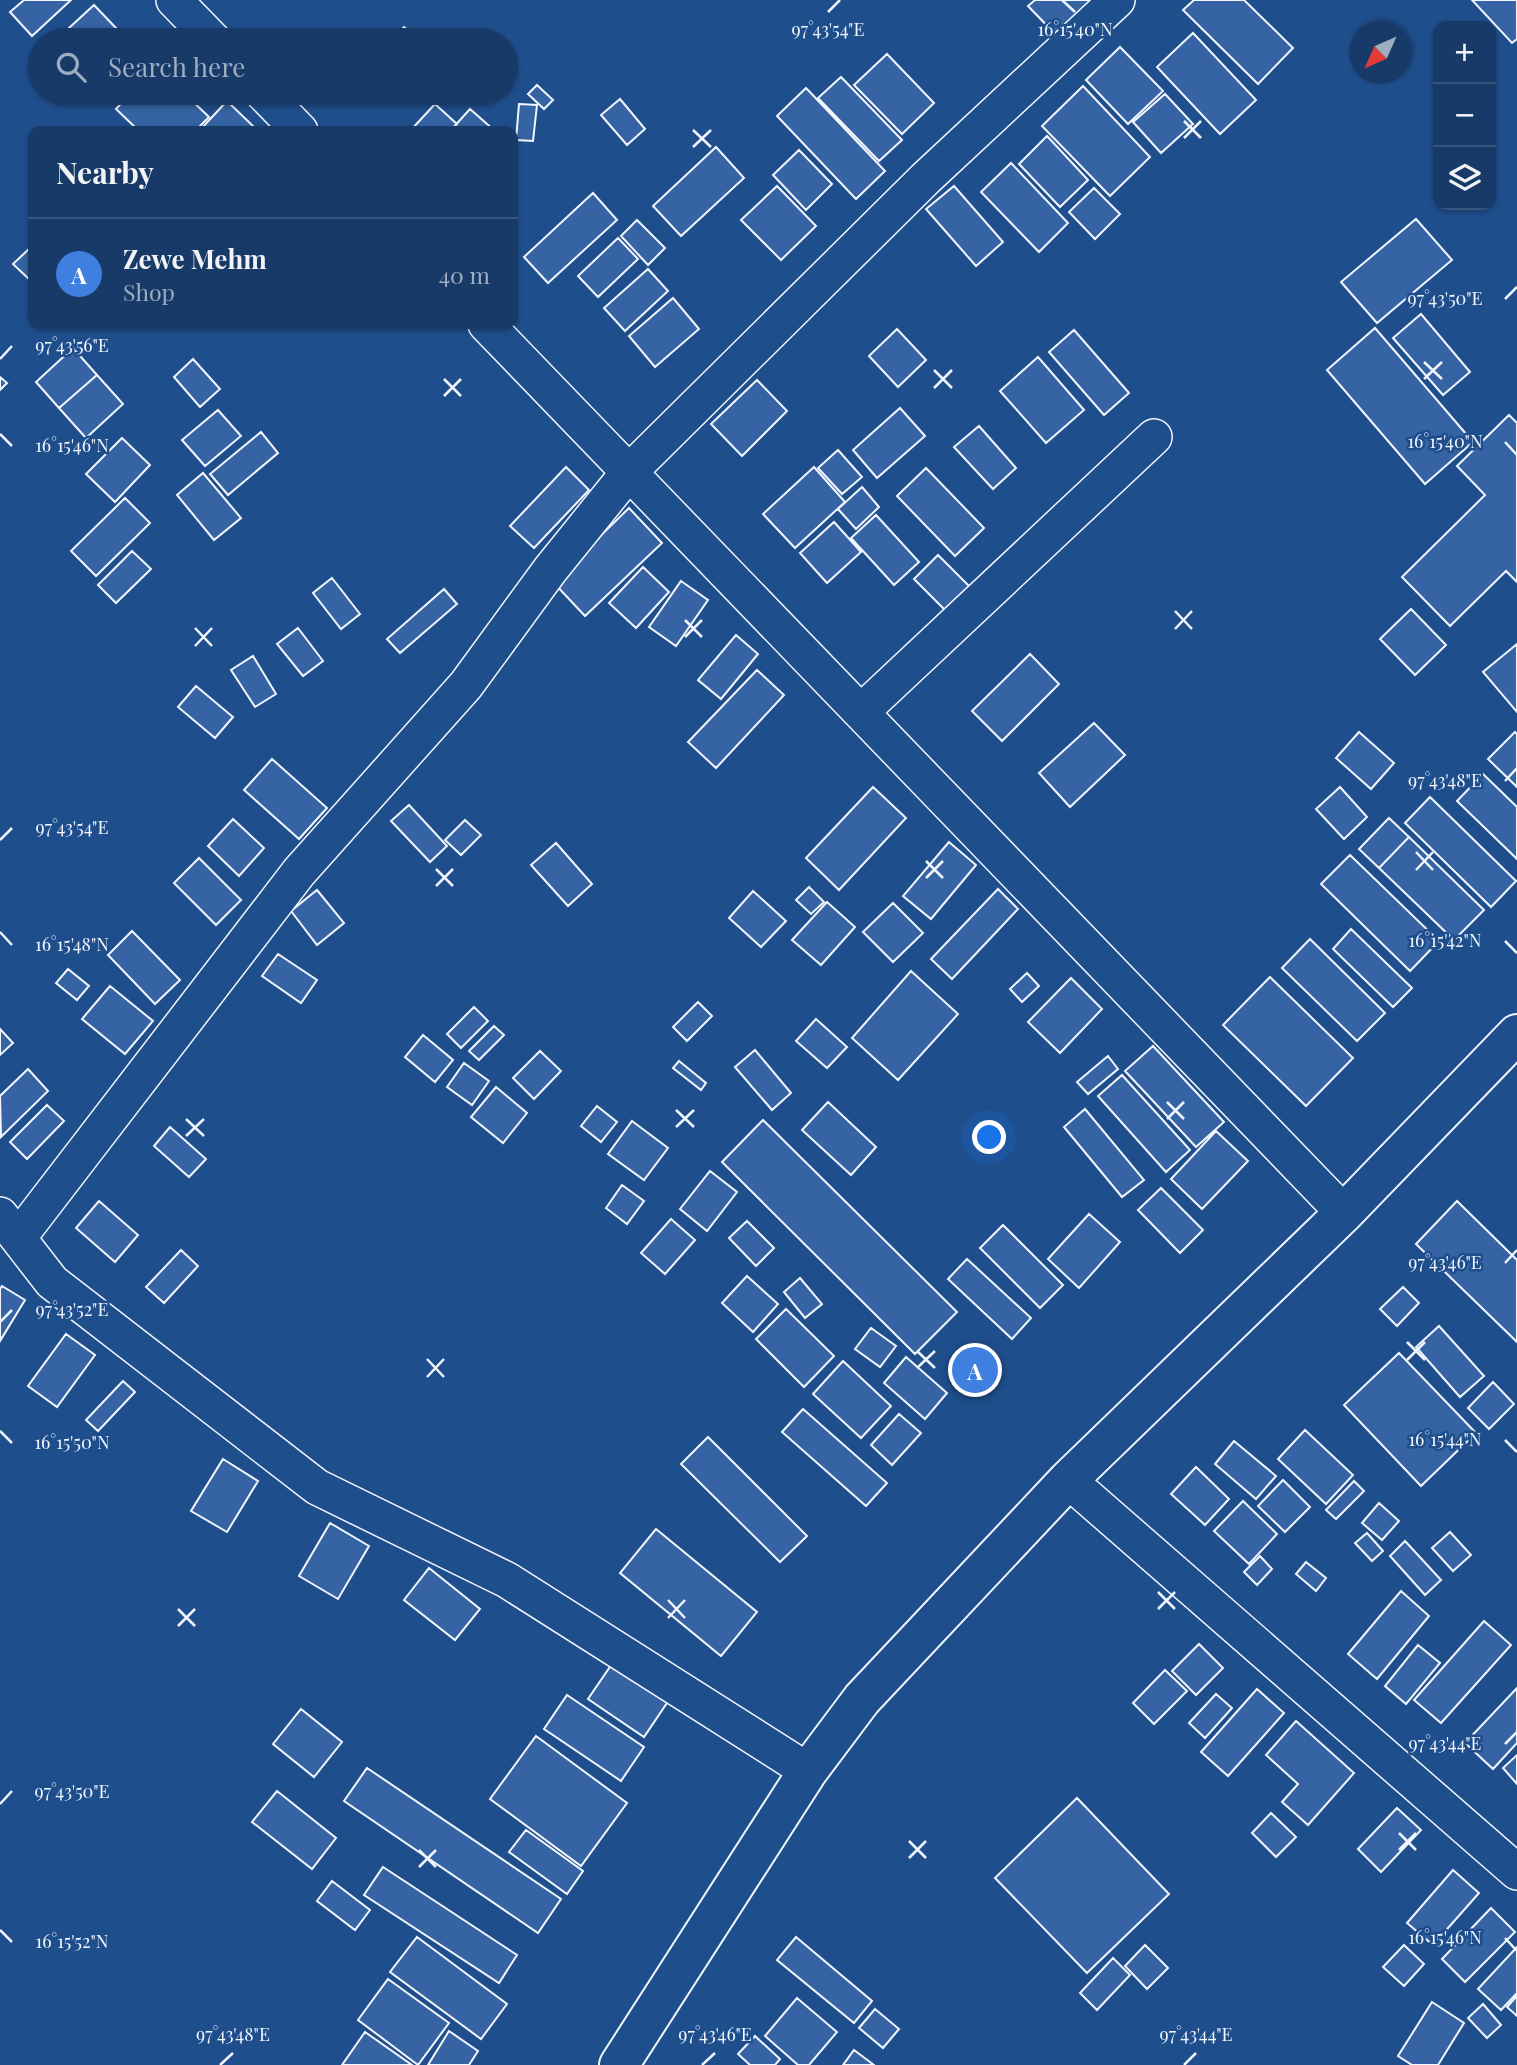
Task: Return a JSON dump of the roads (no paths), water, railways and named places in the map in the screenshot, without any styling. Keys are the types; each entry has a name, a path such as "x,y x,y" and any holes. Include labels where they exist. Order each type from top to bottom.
{"highway":[{"path":"619,2065 808,1771 862,1699 1068,1480 1344,1213 1517,1034"}],"street":[{"path":"174,0 201,28"},
{"path":"808,1771 508,1580 317,1487 52,1282 9,1226 299,872 466,685 550,570 629,472 926,178 1117,0"},
{"path":"275,105 295,126"},
{"path":"491,329 1344,1213"},
{"path":"861,712 1154,437"},
{"path":"1068,1480 1517,1872"}],"place":[{"name":"Zewe Mehm","path":"975,1370"}]}
